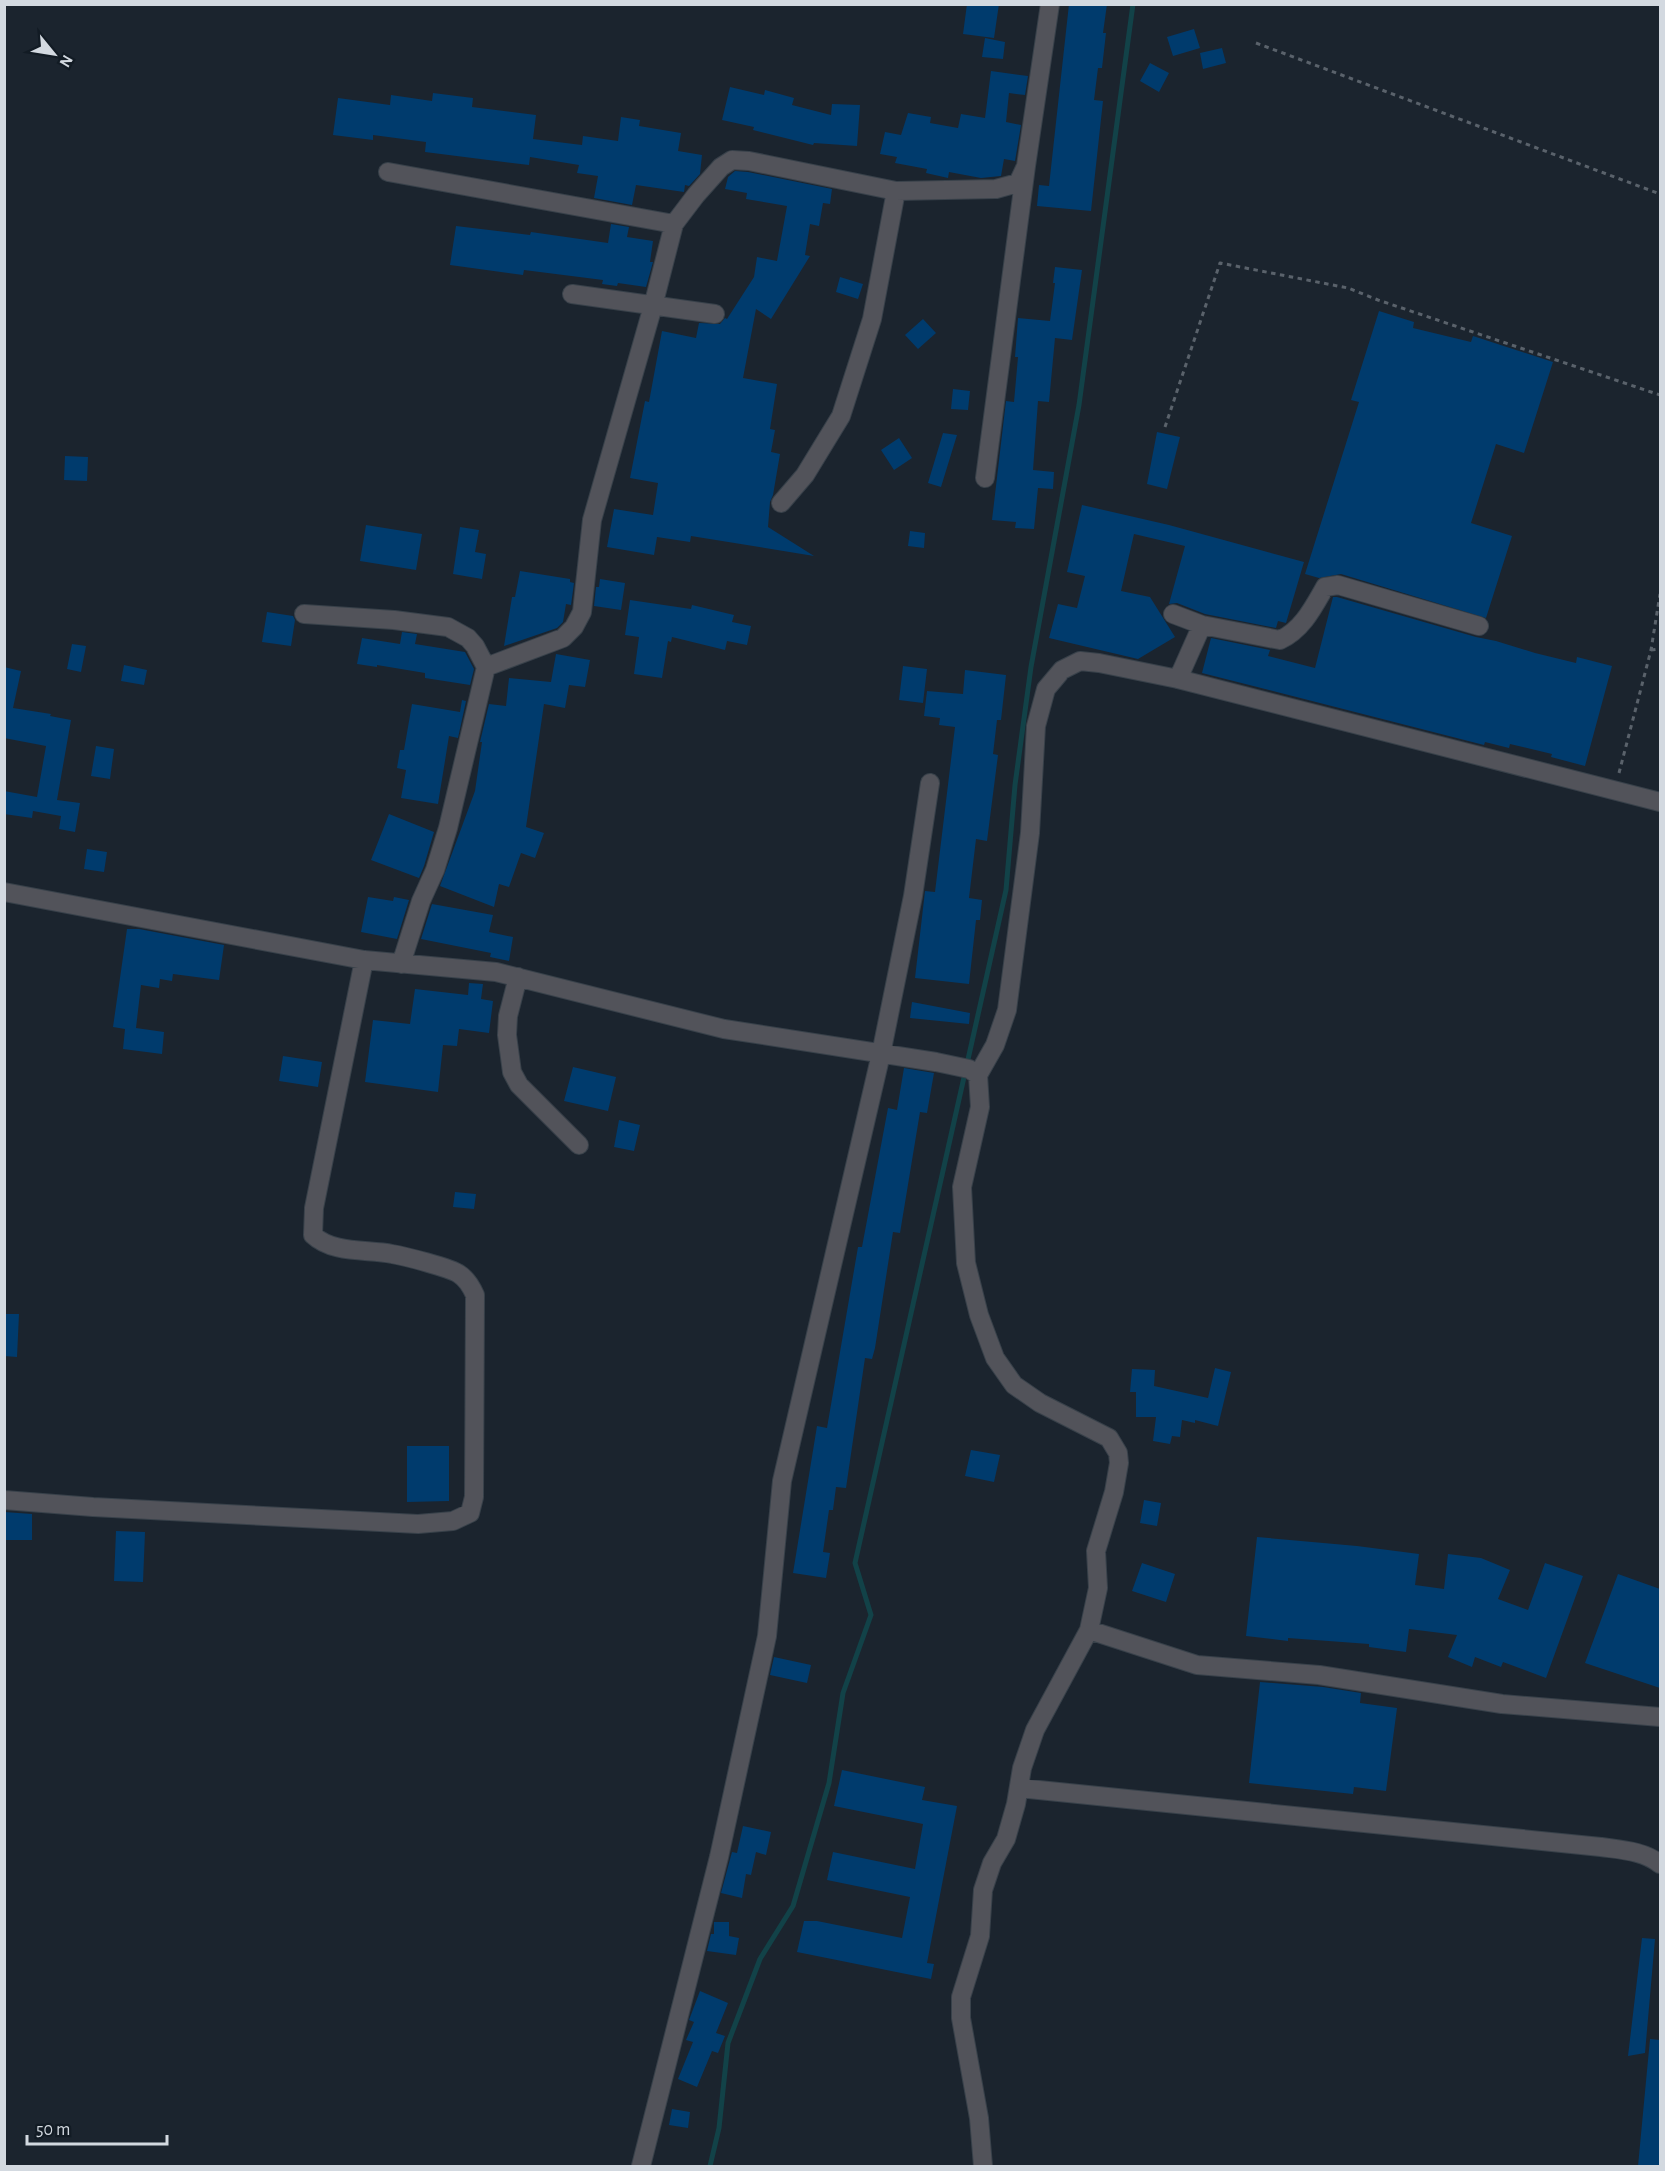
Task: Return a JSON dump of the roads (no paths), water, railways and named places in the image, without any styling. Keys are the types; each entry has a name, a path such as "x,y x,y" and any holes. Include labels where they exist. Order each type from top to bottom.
{"street":[{"path":"985,478 1050,4"},
{"path":"486,667 533,651 562,638 574,627 582,612 592,520 674,224 721,166 732,160 749,161 896,191 996,189 1017,183 1026,166"},
{"path":"388,172 674,224"},
{"path":"781,503 805,475 841,416 872,319 896,191"},
{"path":"573,294 716,314"},
{"path":"1173,614 1202,625 1280,640 1290,636 1310,614 1324,588 1338,585 1479,626"},
{"path":"304,614 394,620 448,627 468,638 486,667 448,828 401,964"},
{"path":"1178,679 1202,625"},
{"path":"983,2166 979,2118 961,2018 961,1997 980,1936 983,1890 992,1863 1006,1839 1016,1804 1022,1768 1035,1730 1089,1630 1098,1588 1096,1551 1114,1492 1119,1463 1118,1453 1109,1438 1040,1403 1014,1385 995,1358 979,1315 966,1263 962,1187 980,1107 974,1072 995,1046 1007,1010 1030,833 1036,726 1046,689 1062,670 1080,661 1099,663 1178,679 1660,802"},
{"path":"641,2166 719,1857 767,1636 782,1481 881,1054 913,896 930,783"},
{"path":"4,892 364,960 496,972 723,1029 936,1062 974,1072"},
{"path":"4,1500 93,1507 418,1524 453,1521 470,1513 474,1497 476,1295 470,1284 458,1273 392,1254 329,1245 319,1241 313,1235 314,1208 364,960"},
{"path":"518,977 508,1016 507,1035 512,1072 519,1085 579,1145"},
{"path":"1089,1630 1197,1665 1319,1675 1502,1704 1660,1717"},
{"path":"1019,1788 1601,1847 1642,1854 1660,1863"}],"waterway":[{"path":"710,2166 719,2128 728,2043 760,1959 793,1906 829,1783 843,1693 871,1615 855,1563 1006,890 1015,785 1031,667 1079,405 1133,4"}]}
